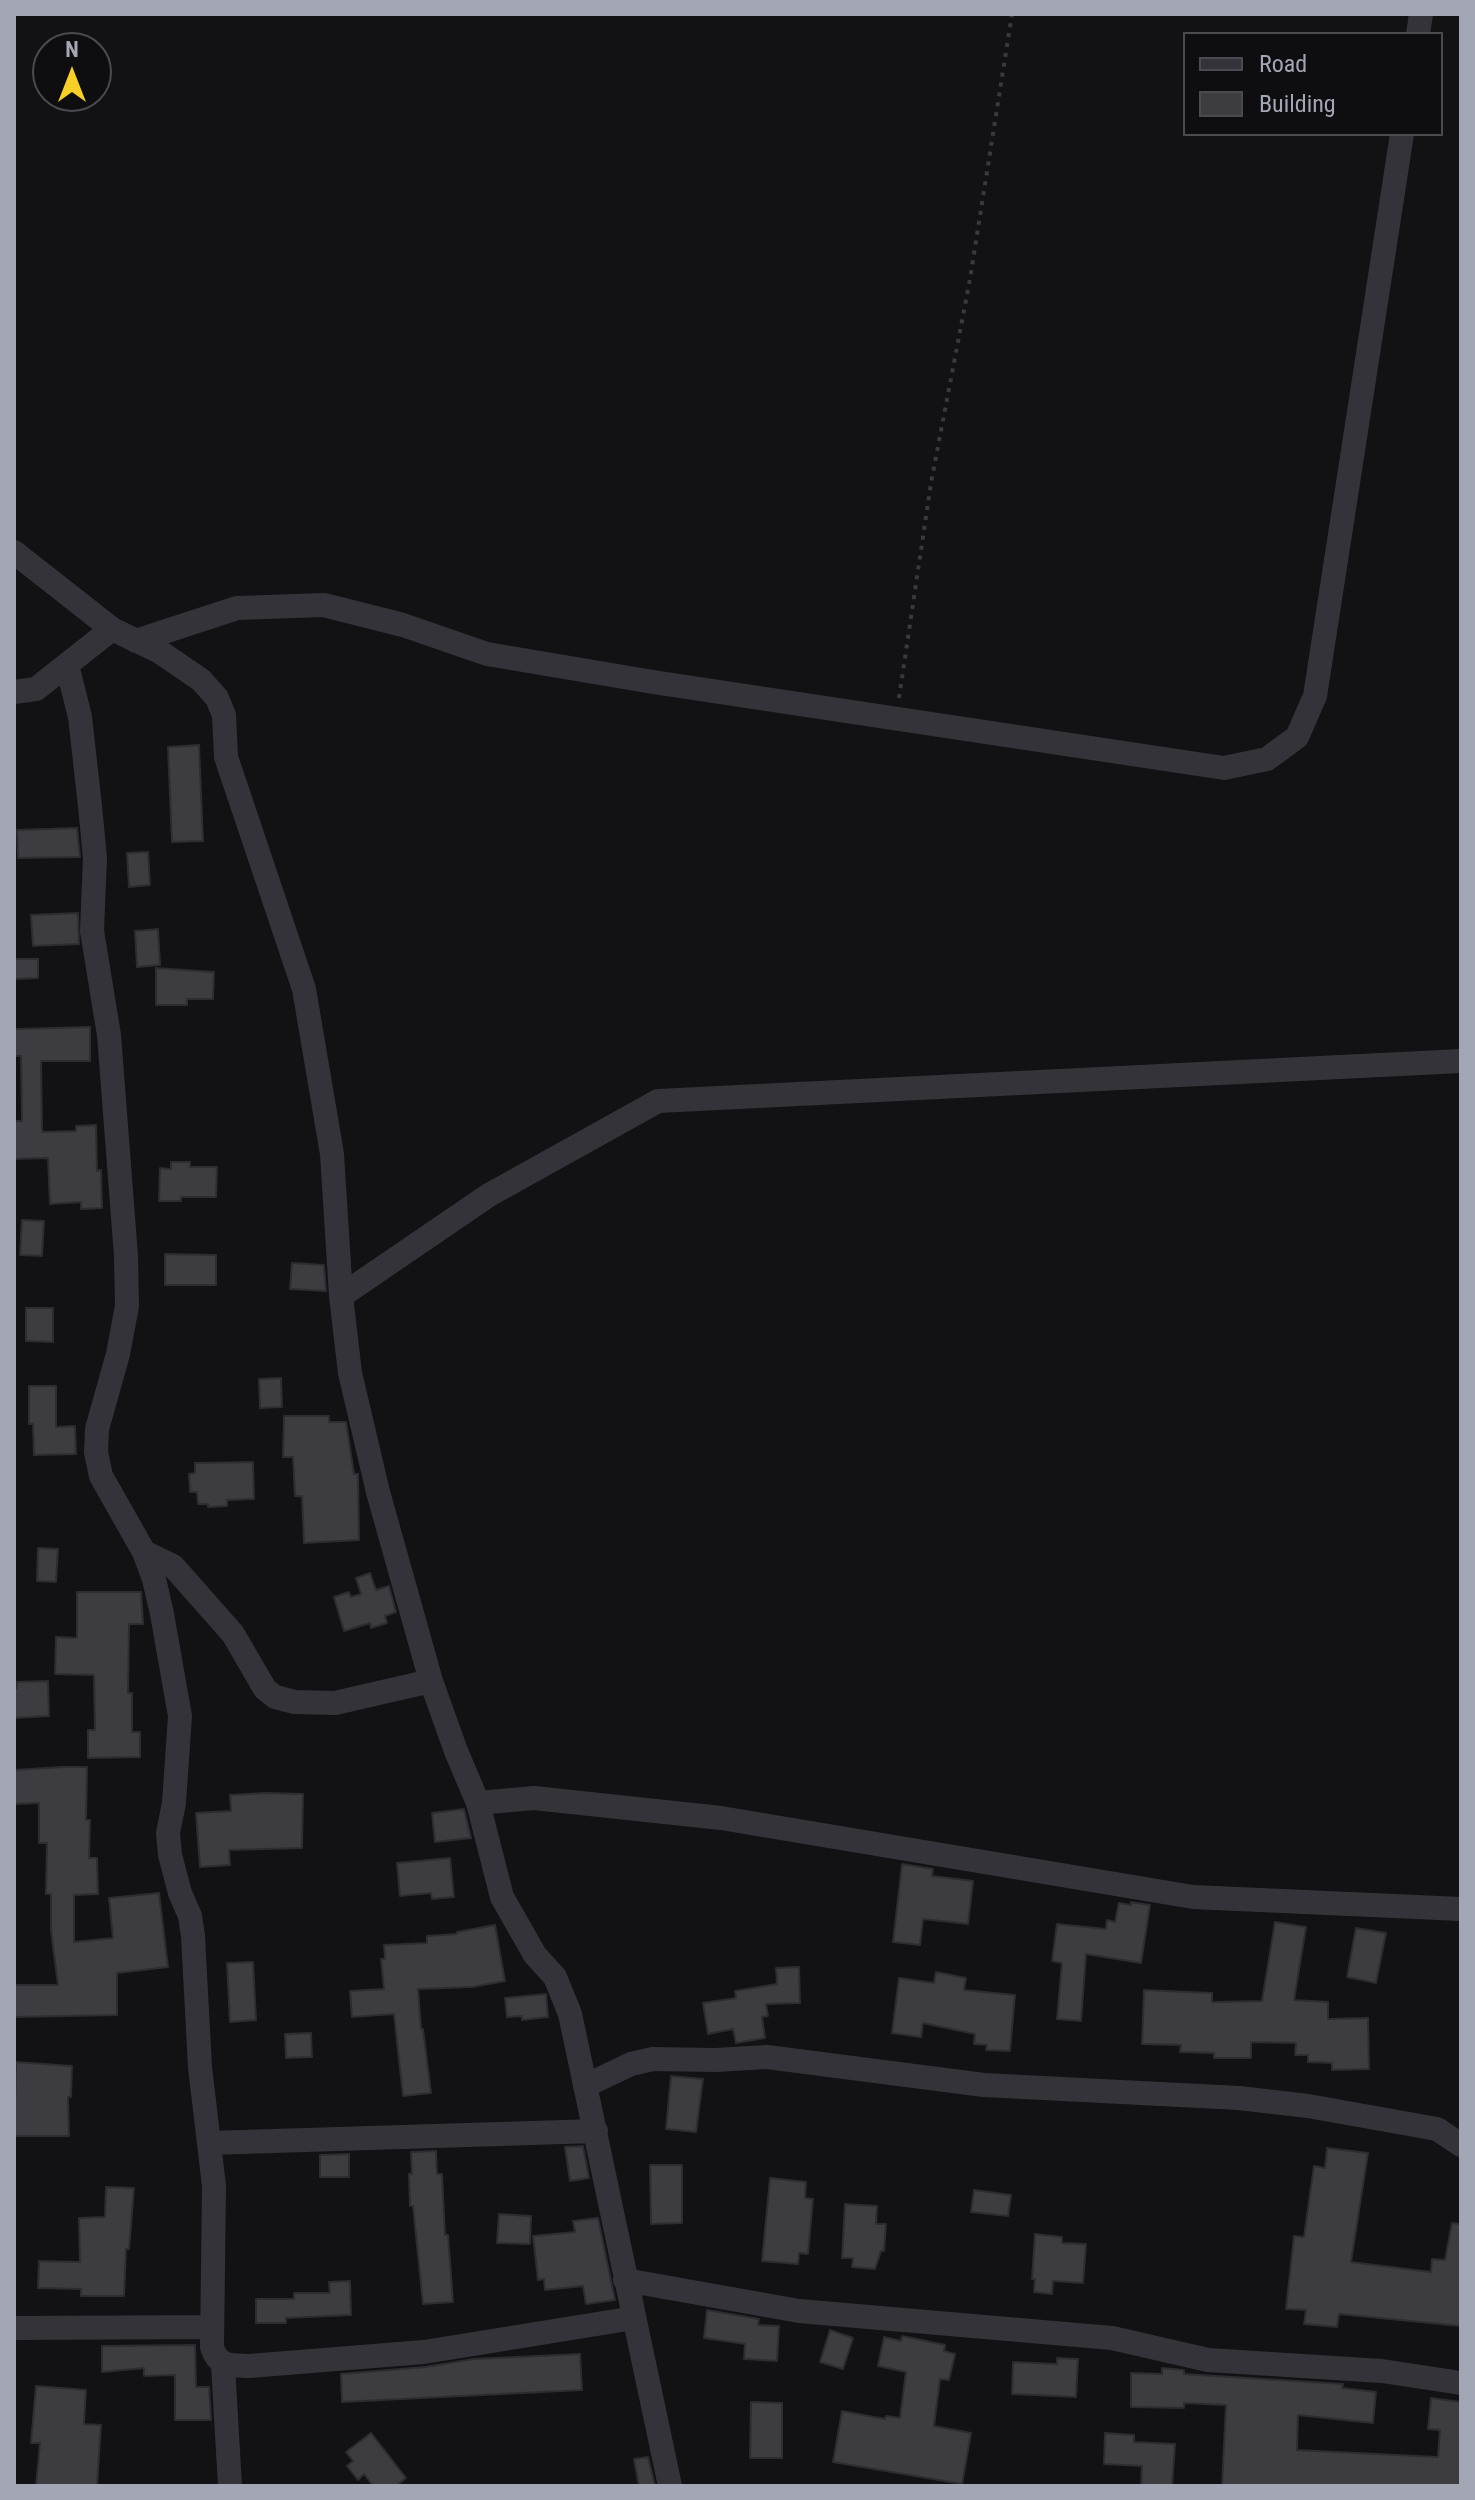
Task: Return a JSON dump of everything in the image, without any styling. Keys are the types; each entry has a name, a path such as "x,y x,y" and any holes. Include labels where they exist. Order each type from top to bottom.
{"street":[{"path":"136,641 237,608 324,605 403,625 487,654 653,682 1224,768 1267,759 1297,737 1315,696 1402,136"},
{"path":"14,552 112,629 160,652 201,680 217,698 224,715 226,757 304,989 332,1154 341,1296 353,1388 378,1492 431,1681 478,1803 502,1897 535,1955 555,1977 570,2014 670,2486"},
{"path":"14,692 36,689 112,629"},
{"path":"67,665 80,717 90,806 95,858 92,931 109,1035 126,1256 127,1306 118,1354 97,1429 96,1452 101,1476 144,1552 159,1602 180,1716 174,1803 168,1833 170,1855 190,1916 193,1936 200,2067 214,2186 212,2347 215,2358 223,2365 249,2366 424,2352 634,2318"},
{"path":"341,1296 489,1195 658,1101 1461,1061"},
{"path":"144,1552 173,1566 233,1634 265,1689 275,1697 295,1702 335,1703 431,1681"},
{"path":"478,1803 534,1798 721,1818 1193,1897 1461,1909"},
{"path":"585,2086 631,2064 653,2059 767,2057 984,2085 1239,2098 1308,2106 1437,2129 1461,2145"},
{"path":"209,2143 596,2131"},
{"path":"625,2280 799,2311 1112,2338 1208,2360 1382,2371 1461,2383"},
{"path":"14,2328 212,2327"},
{"path":"223,2365 230,2486"}],"path":[{"path":"896,718 931,483 970,279 1012,14"}],"building":[{"path":"199,745 203,841 172,842 168,747"},
{"path":"77,828 80,857 18,858 17,830"},
{"path":"148,852 150,885 129,887 127,853"},
{"path":"78,913 79,944 33,946 31,915"},
{"path":"158,929 160,965 137,967 135,931"},
{"path":"15,959 38,959 38,978 15,979"},
{"path":"156,968 214,972 213,999 187,999 187,1005 156,1005"},
{"path":"90,1027 90,1061 41,1061 42,1132 76,1131 76,1126 96,1125 102,1208 81,1209 81,1202 50,1204 48,1158 14,1159 14,1121 22,1121 21,1056 14,1056 14,1029"},
{"path":"171,1162 190,1162 190,1167 217,1167 216,1197 181,1197 181,1201 159,1201 160,1168 171,1169"},
{"path":"22,1220 44,1221 42,1256 20,1255"},
{"path":"165,1254 216,1255 216,1285 165,1285"},
{"path":"292,1263 324,1265 326,1291 290,1289"},
{"path":"26,1308 53,1308 53,1342 26,1341"},
{"path":"281,1378 282,1407 260,1408 259,1379"},
{"path":"29,1386 56,1386 56,1427 75,1426 76,1454 34,1455 33,1424 29,1424"},
{"path":"284,1416 329,1416 329,1422 346,1422 354,1474 358,1474 359,1540 304,1543 302,1496 295,1496 293,1457 283,1457"},
{"path":"253,1462 254,1499 227,1500 227,1506 208,1507 208,1504 198,1504 197,1492 190,1492 189,1474 195,1473 195,1463"},
{"path":"38,1548 58,1549 56,1582 37,1581"},
{"path":"370,1573 376,1590 389,1586 396,1612 385,1616 387,1623 371,1628 370,1623 344,1631 334,1597 349,1592 351,1597 361,1594 356,1578"},
{"path":"77,1592 141,1592 143,1624 129,1624 128,1693 132,1693 132,1732 140,1732 140,1757 88,1758 88,1730 95,1730 94,1675 55,1674 56,1637 77,1638"},
{"path":"48,1681 49,1716 14,1718 14,1688 17,1688 17,1682"},
{"path":"87,1767 89,1858 97,1858 98,1894 74,1895 74,1942 113,1938 109,1898 159,1893 168,1967 117,1973 117,2015 14,2017 14,1985 58,1985 51,1930 51,1894 46,1894 47,1843 39,1843 39,1803 14,1804 14,1770"},
{"path":"303,1794 302,1848 229,1850 230,1865 200,1867 196,1813 231,1811 230,1795"},
{"path":"464,1809 471,1838 435,1842 432,1813"},
{"path":"450,1858 454,1897 432,1899 431,1893 400,1896 397,1863"},
{"path":"902,1864 933,1869 932,1876 973,1881 968,1924 923,1919 920,1945 893,1942"},
{"path":"1131,1902 1150,1905 1141,1963 1086,1954 1081,2021 1057,2019 1062,1963 1052,1961 1057,1924 1106,1929 1107,1920 1115,1922 1119,1903 1131,1905"},
{"path":"1275,1922 1306,1927 1294,2000 1328,2002 1328,2019 1368,2018 1369,2069 1332,2070 1332,2063 1308,2062 1308,2055 1295,2055 1296,2043 1251,2042 1251,2058 1214,2058 1214,2053 1180,2052 1181,2045 1142,2044 1144,1990 1212,1993 1212,2002 1262,2001"},
{"path":"495,1925 505,1981 472,1987 418,1989 431,2093 403,2096 394,2014 352,2017 350,1991 384,1989 381,1959 385,1959 384,1945 427,1943 427,1936 457,1934"},
{"path":"1356,1928 1386,1933 1376,1983 1347,1977"},
{"path":"253,1962 256,2020 230,2022 227,1963"},
{"path":"799,1967 800,2003 766,2004 768,2016 762,2017 765,2038 736,2043 733,2029 708,2034 703,2003 736,1998 735,1991 777,1984 776,1968"},
{"path":"936,1972 966,1978 964,1990 1015,1995 1010,2051 986,2050 987,2045 974,2044 975,2034 923,2023 921,2037 892,2033 899,1978 934,1983"},
{"path":"546,1994 548,2017 522,2020 522,2016 507,2017 505,1998"},
{"path":"311,2033 312,2057 286,2058 285,2034"},
{"path":"16,2062 72,2066 71,2097 68,2097 69,2136 14,2136"},
{"path":"671,2076 703,2079 696,2132 666,2129"},
{"path":"583,2146 589,2178 570,2181 565,2147"},
{"path":"1327,2148 1368,2153 1351,2262 1431,2272 1432,2259 1445,2260 1452,2223 1461,2224 1461,2326 1339,2314 1337,2327 1304,2324 1306,2310 1286,2309 1294,2236 1304,2237 1314,2166 1325,2168"},
{"path":"436,2151 437,2174 442,2174 453,2302 423,2304 413,2206 410,2206 409,2174 412,2174 411,2152"},
{"path":"349,2154 349,2177 320,2177 320,2155"},
{"path":"650,2165 682,2165 682,2223 651,2224"},
{"path":"770,2178 806,2182 805,2198 813,2199 808,2254 799,2253 798,2264 762,2261"},
{"path":"106,2187 134,2188 124,2296 81,2296 81,2289 38,2288 39,2261 80,2262 79,2218 105,2217"},
{"path":"974,2190 1011,2195 1008,2216 971,2212"},
{"path":"845,2204 877,2206 876,2224 886,2224 884,2251 881,2251 875,2269 852,2267 853,2258 842,2258"},
{"path":"499,2214 531,2216 530,2244 497,2243"},
{"path":"598,2218 615,2300 586,2304 583,2286 545,2290 544,2279 538,2280 533,2236 575,2232 573,2221"},
{"path":"1035,2234 1062,2237 1062,2243 1086,2244 1083,2283 1053,2281 1052,2294 1034,2292"},
{"path":"350,2281 351,2315 286,2318 286,2323 256,2323 256,2299 294,2299 294,2293 330,2293 329,2282"},
{"path":"707,2310 759,2319 758,2325 779,2326 777,2361 744,2359 745,2344 704,2338"},
{"path":"830,2330 853,2338 843,2369 820,2362"},
{"path":"902,2336 945,2345 944,2351 955,2354 949,2380 940,2379 934,2426 971,2433 962,2484 833,2462 842,2411 885,2419 886,2416 900,2418 906,2372 878,2366 884,2337 901,2341"},
{"path":"195,2345 196,2387 209,2387 211,2420 175,2420 175,2375 144,2376 144,2368 102,2372 102,2346"},
{"path":"580,2354 582,2390 342,2402 341,2374 425,2367 474,2359"},
{"path":"1057,2358 1078,2359 1076,2397 1012,2394 1013,2362 1057,2364"},
{"path":"1162,2368 1184,2370 1184,2374 1343,2384 1342,2388 1376,2392 1373,2423 1298,2415 1297,2450 1438,2457 1440,2430 1428,2429 1431,2398 1461,2402 1461,2486 1222,2486 1226,2405 1184,2403 1184,2408 1131,2407 1131,2373 1162,2374"},
{"path":"36,2386 86,2390 84,2424 101,2425 97,2486 36,2486 40,2443 31,2443"},
{"path":"751,2402 782,2403 782,2458 750,2458"},
{"path":"371,2433 406,2478 396,2486 373,2486 364,2474 358,2480 347,2466 353,2461 346,2452"},
{"path":"1105,2433 1134,2435 1134,2442 1175,2444 1172,2486 1141,2486 1142,2466 1104,2464"},
{"path":"648,2457 655,2486 639,2486 634,2459"}]}
